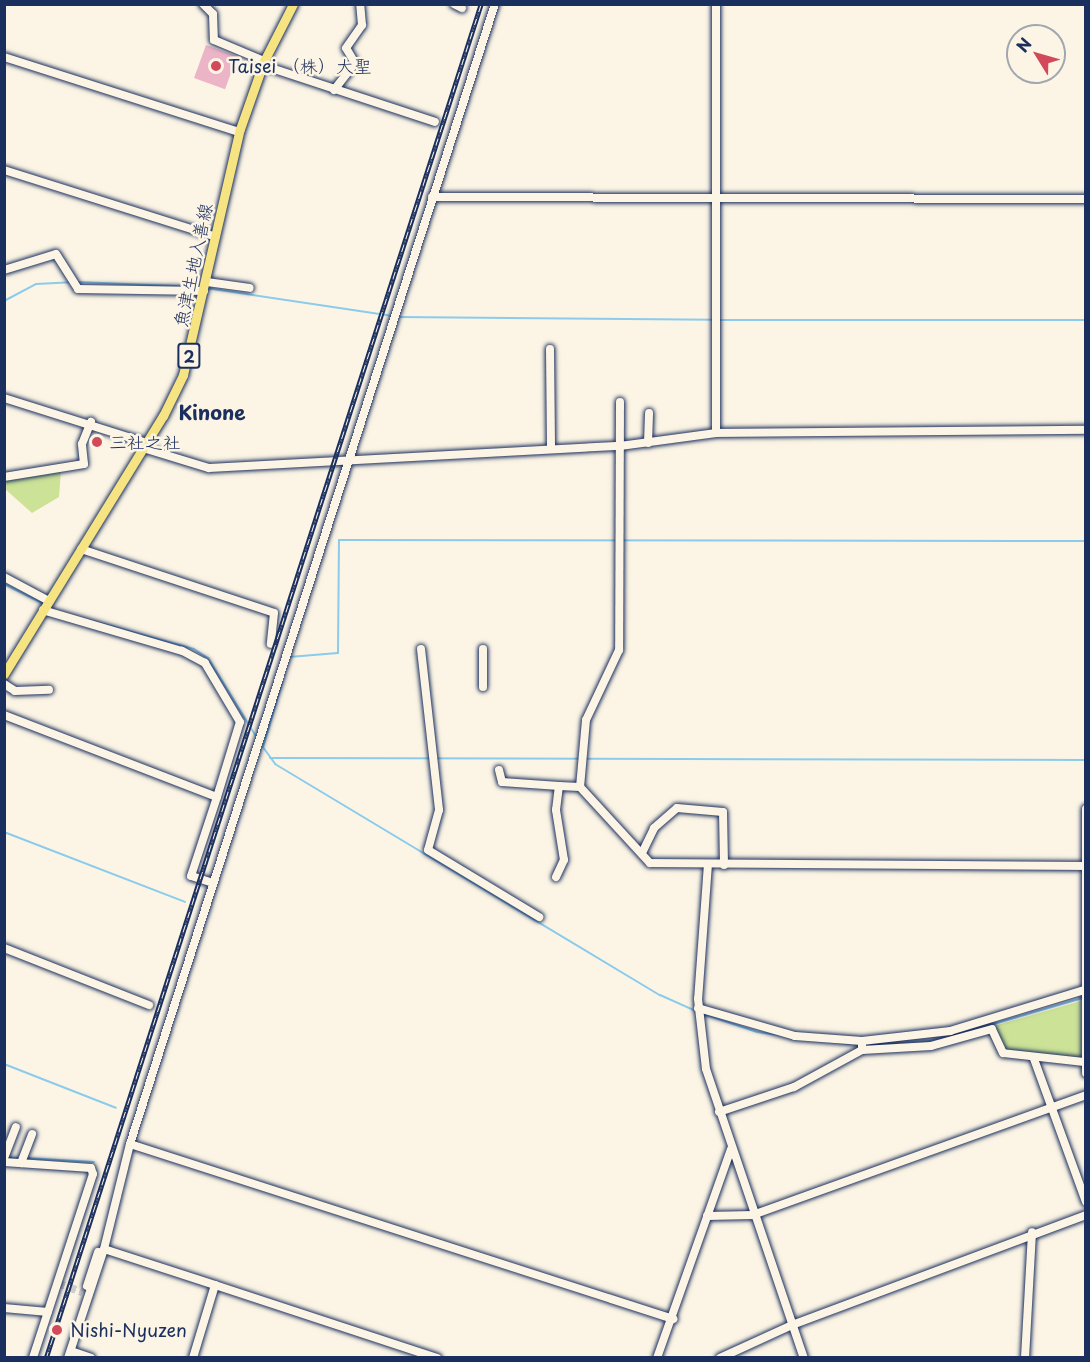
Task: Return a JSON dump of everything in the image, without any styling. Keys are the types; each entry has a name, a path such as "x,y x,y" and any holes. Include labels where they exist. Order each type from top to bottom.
{"main road":[{"name":"魚津生地入善線","path":"4,674 145,445 183,375 239,132 263,63 293,4"}],"street":[{"path":"203,4 213,14 214,40 263,63 334,90 435,122"},
{"path":"334,90 355,63 346,48 362,25 360,4"},
{"path":"91,1358 69,1354 105,1249 130,1144 495,4"},
{"path":"716,4 716,433"},
{"path":"4,57 239,132"},
{"path":"4,170 216,237"},
{"path":"432,197 1086,199"},
{"path":"4,270 56,254 78,289 205,286 250,288"},
{"path":"550,349 551,449"},
{"path":"4,398 91,422 145,445 209,468 348,458 620,446 716,433 1086,430"},
{"path":"580,787 586,720 619,650 620,402"},
{"path":"648,443 649,413"},
{"path":"4,477 84,464 81,444 91,422"},
{"path":"81,549 274,613 271,644"},
{"path":"4,577 49,601"},
{"path":"43,610 182,651 206,663 240,722 191,876 213,883"},
{"path":"421,649 439,810 428,850 539,917"},
{"path":"483,649 483,687"},
{"path":"4,684 15,691 49,690"},
{"path":"4,715 217,797"},
{"path":"500,770 502,782 580,787 643,851 650,863 1085,866"},
{"path":"556,877 564,860 556,810 560,786"},
{"path":"643,851 654,828 677,808 723,812 724,864"},
{"path":"1086,809 1084,990 1086,1073"},
{"path":"708,864 698,1008 719,1112 804,1358"},
{"path":"4,948 150,1005"},
{"path":"698,1008 795,1036 862,1041 950,1031 1084,990"},
{"path":"719,1112 794,1087 862,1050 931,1046 992,1029 1003,1053 1034,1059 1084,1062"},
{"path":"862,1041 862,1050"},
{"path":"1034,1059 1086,1202"},
{"path":"707,1216 753,1215 1052,1110 1086,1095"},
{"path":"16,1127 4,1160 91,1168 93,1174 33,1358"},
{"path":"21,1163 32,1134"},
{"path":"130,1144 673,1319"},
{"path":"657,1358 673,1319 731,1149"},
{"path":"720,1358 792,1325 1032,1232 1086,1215"},
{"path":"77,1333 83,1293 110,1227"},
{"path":"1025,1358 1032,1232"},
{"path":"105,1249 437,1358"},
{"path":"193,1358 215,1285"},
{"path":"4,1308 48,1312"}],"green space":[{"path":"61,470 59,497 32,513 5,489 4,478"},
{"path":"1081,1001 1081,1060 1004,1051 994,1026"}],"building":[{"name":"Taisei （株）大聖","path":"206,45 237,56 225,89 194,78"}],"waterway":[{"path":"4,301 36,284 71,282"},
{"path":"77,282 200,287"},
{"path":"206,288 393,316"},
{"path":"398,317 714,320"},
{"path":"719,320 1086,320"},
{"path":"289,657 338,653 339,540 1086,541"},
{"path":"4,584 44,604"},
{"path":"89,620 194,649 208,658 257,738"},
{"path":"263,747 282,683"},
{"path":"260,743 275,764 660,995 698,1012"},
{"path":"270,758 1086,760"},
{"path":"4,832 185,902"},
{"path":"959,1034 1083,998"},
{"path":"703,1014 757,1032 849,1044"},
{"path":"915,1043 945,1039"},
{"path":"864,1045 897,1044"},
{"path":"4,1064 116,1108"},
{"path":"7,1158 20,1158"},
{"path":"25,1158 94,1162"}],"tunnel":[{"path":"57,1283 82,1292"}],"railway":[{"path":"46,1358 481,4"}],"place":[{"name":"Taisei （株）大聖","path":"216,66"},
{"name":"三社之社","path":"97,442"},
{"name":"Nishi-Nyuzen","path":"57,1330"}],"district":[{"name":"Kinone","path":"212,412"}]}
